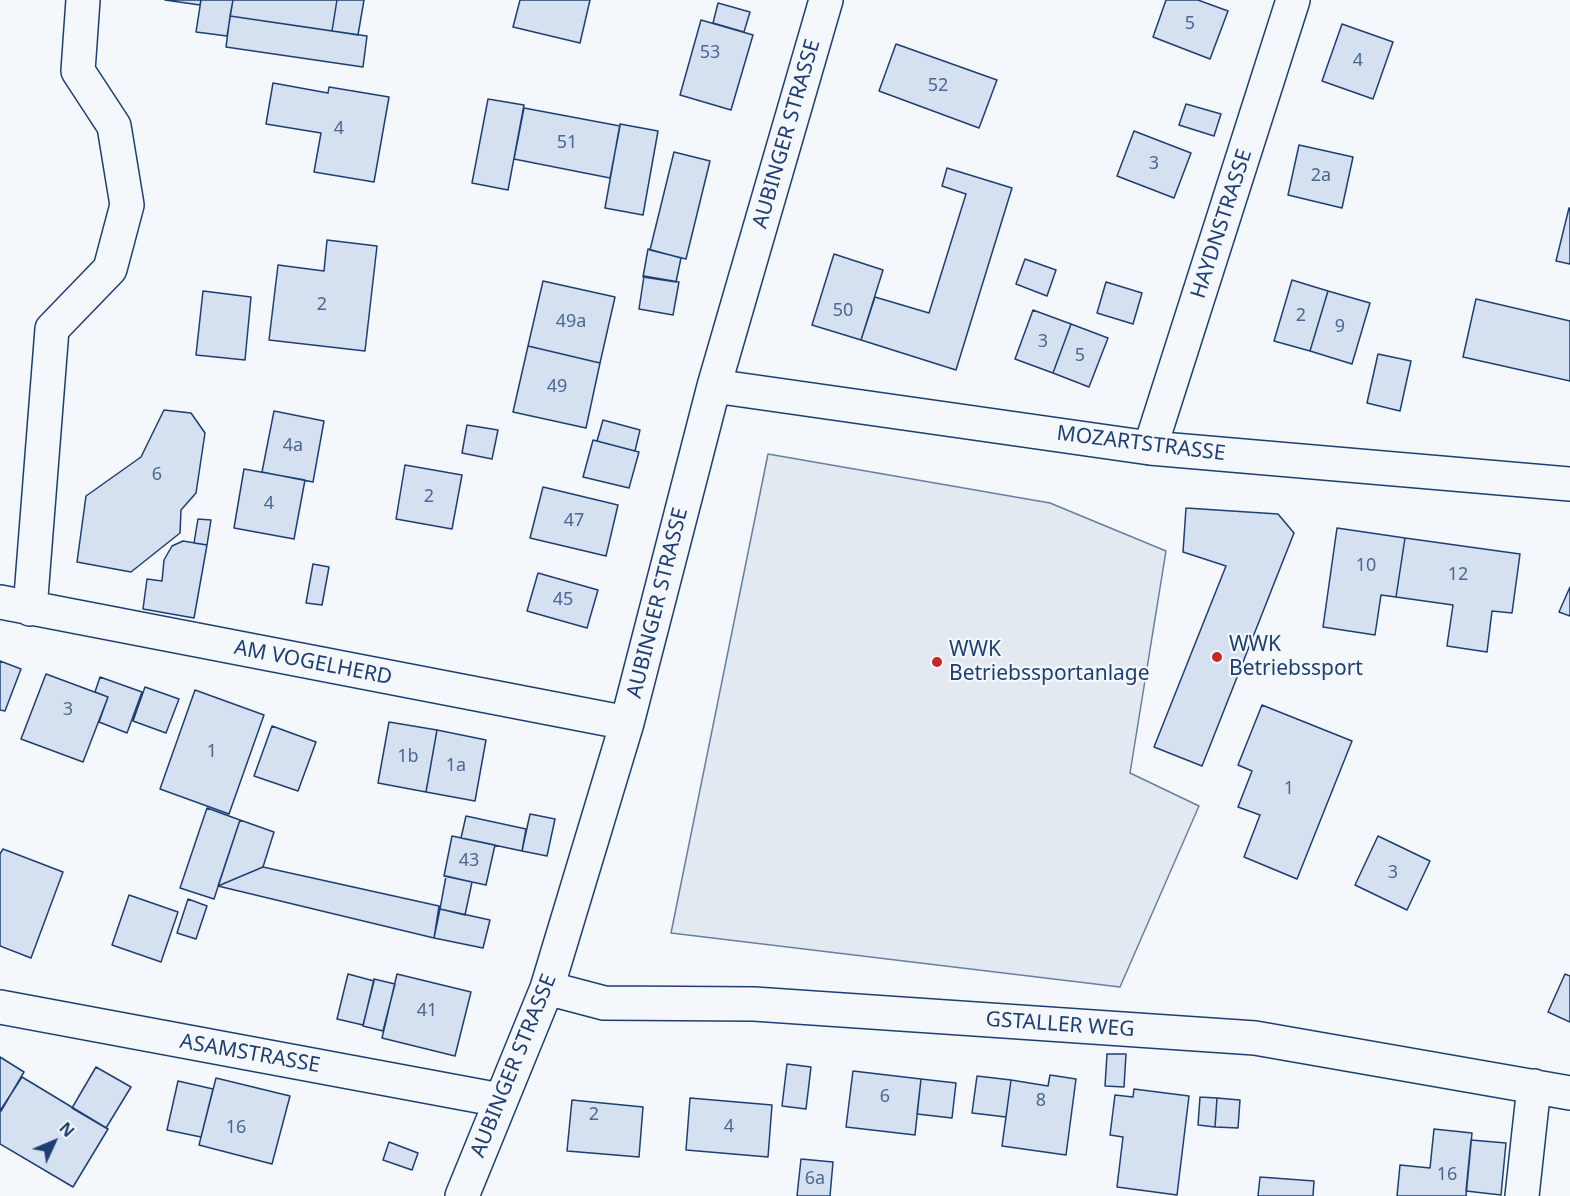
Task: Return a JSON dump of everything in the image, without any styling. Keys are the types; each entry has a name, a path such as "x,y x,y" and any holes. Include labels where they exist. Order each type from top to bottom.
{"street":[{"path":"15,606 52,328 110,269 127,205 114,126 78,71 83,0"},
{"name":"AUBINGER STRASSE","path":"462,1196 547,988 627,723 714,386 826,0"},
{"name":"HAYDNSTRASSE","path":"1150,448 1293,0"},
{"name":"MOZARTSTRASSE","path":"714,386 1150,448 1570,484"},
{"name":"AM VOGELHERD","path":"15,606 627,723"},
{"name":"GSTALLER WEG","path":"547,988 604,1003 754,1004 1256,1038 1570,1093"},
{"name":"ASAMSTRASSE","path":"0,1007 500,1100"},
{"path":"1522,1196 1534,1086"}],"shaded area":[{"name":"WWK Betriebssportanlage","path":"768,454 1050,503 1166,551 1130,773 1199,806 1120,987 671,933"}],"building":[{"path":"165,0 201,0 200,5"},
{"path":"201,0 233,0 227,36 196,32"},
{"path":"233,0 337,0 332,31 230,16"},
{"path":"337,0 364,0 358,35 332,31"},
{"path":"520,0 590,0 580,43 513,27"},
{"path":"1166,0 1198,0 1228,11 1210,59 1153,37"},
{"path":"718,3 750,12 744,32 713,23"},
{"path":"230,16 367,36 363,67 226,47"},
{"path":"701,20 753,35 731,110 680,95"},
{"path":"1342,24 1393,42 1373,99 1322,81"},
{"path":"896,44 997,80 979,128 879,91"},
{"path":"273,83 328,93 329,87 389,97 374,182 314,172 321,133 266,124"},
{"path":"488,99 524,105 508,190 472,183"},
{"path":"1186,104 1221,114 1214,136 1179,125"},
{"path":"524,108 620,126 610,178 514,159"},
{"path":"620,124 658,131 643,215 605,208"},
{"path":"1134,131 1191,153 1174,198 1117,176"},
{"path":"1299,145 1353,157 1342,208 1288,195"},
{"path":"674,152 710,161 686,259 650,250"},
{"path":"947,168 1012,188 956,370 861,340 875,297 929,313 966,194 942,186"},
{"path":"1570,208 1570,264 1556,261"},
{"path":"327,240 377,246 365,351 269,340 278,265 324,271"},
{"path":"648,249 681,258 676,282 643,277"},
{"path":"834,254 883,270 861,340 812,325"},
{"path":"1025,259 1056,270 1047,296 1016,284"},
{"path":"644,276 679,282 673,315 639,309"},
{"path":"1292,280 1328,291 1310,351 1274,341"},
{"path":"543,281 615,297 600,363 528,346"},
{"path":"1106,282 1142,293 1133,324 1097,313"},
{"path":"203,291 251,297 245,360 196,355"},
{"path":"1328,291 1370,303 1352,364 1310,351"},
{"path":"1476,299 1570,321 1570,381 1463,357"},
{"path":"1033,310 1071,324 1053,373 1015,359"},
{"path":"1071,324 1108,338 1089,387 1053,373"},
{"path":"528,346 600,363 586,428 513,412"},
{"path":"1378,354 1411,361 1400,411 1367,403"},
{"path":"164,410 191,413 205,433 196,493 181,510 180,533 131,572 77,562 86,496 141,457"},
{"path":"274,411 324,421 313,482 262,472"},
{"path":"603,420 640,430 635,451 597,441"},
{"path":"467,425 498,430 492,459 462,453"},
{"path":"593,440 639,452 629,488 583,477"},
{"path":"405,465 462,475 452,529 396,519"},
{"path":"244,469 305,480 294,539 234,528"},
{"path":"543,487 618,505 606,556 530,538"},
{"name":"WWK Betriebssport","path":"1186,508 1278,514 1294,533 1202,766 1154,747 1226,566 1183,552"},
{"path":"198,519 211,520 207,545 194,543"},
{"path":"1337,528 1405,538 1396,597 1381,595 1375,635 1323,627"},
{"path":"1405,538 1520,554 1512,613 1492,611 1487,652 1447,646 1453,605 1396,597"},
{"path":"183,541 207,545 194,618 143,609 147,579 162,581 164,560 172,546"},
{"path":"313,564 329,567 322,605 306,603"},
{"path":"538,573 598,590 587,628 527,611"},
{"path":"1570,587 1570,616 1559,612"},
{"path":"0,661 21,669 5,711 0,710"},
{"path":"46,674 108,697 83,762 21,739"},
{"path":"100,677 142,692 127,733 99,722 108,697 95,692"},
{"path":"145,687 179,699 166,733 133,721"},
{"path":"195,690 264,715 229,814 160,789"},
{"path":"1262,705 1352,741 1297,879 1244,857 1260,815 1238,807 1252,771 1238,765"},
{"path":"389,722 437,730 426,792 378,783"},
{"path":"272,726 316,742 298,791 254,776"},
{"path":"437,730 486,740 475,801 426,792"},
{"path":"207,808 240,820 214,899 180,888"},
{"path":"530,814 555,819 547,856 522,851"},
{"path":"466,816 526,829 522,851 461,838"},
{"path":"240,820 274,832 263,867 218,886"},
{"path":"452,836 495,845 486,885 444,876"},
{"path":"1378,836 1430,861 1407,910 1355,885"},
{"path":"3,849 63,872 31,958 0,946 0,854"},
{"path":"263,867 439,906 434,938 218,886"},
{"path":"446,876 472,882 465,915 440,909"},
{"path":"129,895 178,912 161,962 112,945"},
{"path":"188,899 207,906 196,939 177,933"},
{"path":"440,909 490,920 483,948 434,938"},
{"path":"348,974 374,981 363,1025 337,1019"},
{"path":"397,974 471,992 455,1056 382,1038"},
{"path":"1565,974 1570,976 1570,1022 1548,1012"},
{"path":"374,979 395,984 383,1031 363,1026"},
{"path":"1107,1054 1126,1054 1124,1087 1105,1086"},
{"path":"0,1057 24,1072 1,1111 0,1110"},
{"path":"787,1064 811,1067 806,1109 782,1106"},
{"path":"96,1067 131,1087 106,1128 72,1108"},
{"path":"853,1071 921,1079 915,1135 846,1127"},
{"path":"1050,1075 1076,1079 1066,1155 1002,1146 1011,1080 1048,1086"},
{"path":"977,1076 1011,1080 1006,1117 972,1113"},
{"path":"22,1077 108,1129 73,1187 0,1144 0,1111"},
{"path":"216,1078 290,1096 272,1164 199,1145"},
{"path":"921,1079 956,1083 952,1118 917,1114"},
{"path":"178,1081 213,1089 201,1137 167,1130"},
{"path":"1134,1089 1189,1096 1177,1195 1117,1187 1123,1137 1110,1135 1115,1095 1133,1097"},
{"path":"1200,1097 1217,1098 1215,1127 1198,1125"},
{"path":"690,1098 772,1105 768,1157 686,1150"},
{"path":"1217,1098 1240,1100 1238,1128 1215,1127"},
{"path":"572,1100 643,1107 639,1157 567,1151"},
{"path":"1434,1129 1472,1133 1466,1196 1397,1196 1400,1165 1430,1168"},
{"path":"1471,1140 1506,1143 1501,1195 1466,1191"},
{"path":"389,1142 418,1153 412,1170 383,1160"},
{"path":"801,1159 833,1162 830,1196 797,1196"},
{"path":"1260,1177 1314,1181 1313,1196 1258,1196"}],"place":[{"name":"WWK Betriebssport","path":"1217,657"},
{"name":"WWK Betriebssportanlage","path":"937,662"}]}
